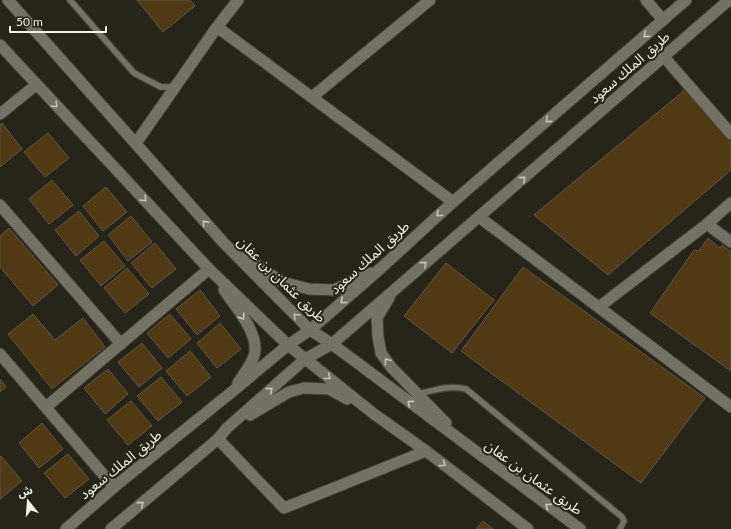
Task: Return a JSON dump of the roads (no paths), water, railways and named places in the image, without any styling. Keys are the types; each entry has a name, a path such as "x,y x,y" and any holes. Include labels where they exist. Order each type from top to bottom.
{"main road":[{"name":"طريق عثمان بن عفان","path":"8,0 223,242 310,330 332,344 580,529"},
{"path":"136,143 217,27 238,0"},
{"path":"312,97 430,0"},
{"path":"646,0 663,20"},
{"name":"طريق الملك سعود","path":"66,529 114,487 288,345 310,330 453,202 686,0"},
{"name":"طريق الملك سعود","path":"112,529 218,439 227,428 305,359 332,344 729,0"},
{"path":"217,27 453,202"},
{"path":"0,45 211,271 288,345 374,414 426,451 528,529"},
{"path":"664,57 731,134"},
{"path":"0,114 36,85"},
{"path":"599,306 707,224 731,203"},
{"path":"0,205 121,344"},
{"path":"479,217 731,407"},
{"path":"707,224 731,242"},
{"path":"223,242 282,282 309,289 334,290 381,268"},
{"path":"46,407 211,271"},
{"path":"211,271 250,330 256,342 254,356 233,391"},
{"path":"411,275 388,298 377,318 381,353 391,367 472,449"},
{"path":"0,354 114,487"},
{"path":"227,428 288,392 304,388 329,389 374,414"},
{"path":"218,439 284,508 426,451"}],"lane":[{"path":"70,0 134,73 162,87 175,87"},
{"path":"418,394 447,387 466,389 622,517 624,521 620,529"}]}
